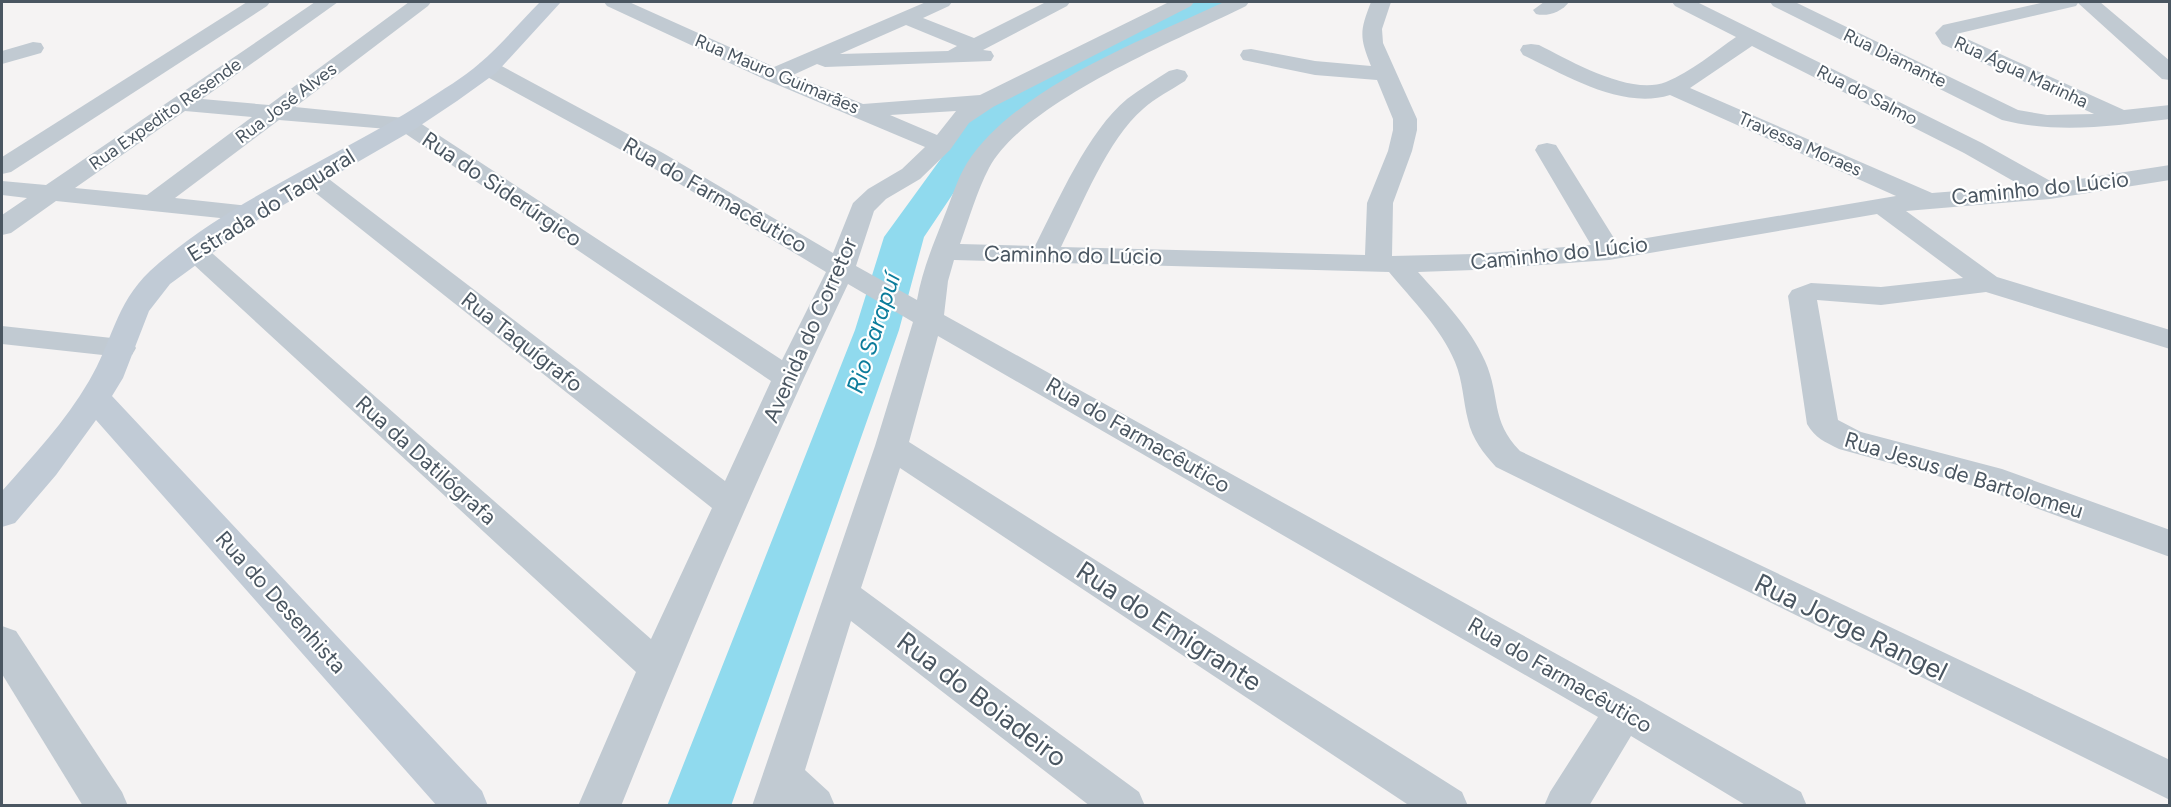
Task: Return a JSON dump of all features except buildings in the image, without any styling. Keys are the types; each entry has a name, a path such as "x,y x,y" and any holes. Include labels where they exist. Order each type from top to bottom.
{"street":[{"path":"2,167 260,2"},
{"name":"Rua Expedito Resende","path":"2,227 328,2"},
{"name":"Rua José Alves","path":"151,204 421,2"},
{"name":"Estrada do Taquaral","path":"2,514 44,466 95,398 121,348 135,309 159,278 249,213 405,124 488,68 551,2"},
{"name":"Rua Mauro Guimarães","path":"614,2 774,75 941,145"},
{"path":"774,75 942,2"},
{"name":"Avenida do Corretor","path":"599,806 657,668 788,378 850,273 862,207 877,194 911,174 941,145 962,118 986,102 1184,2"},
{"path":"814,806 778,791 891,446 916,310 934,281 943,252 978,165 1005,134 1043,103 1081,79 1239,2"},
{"path":"1382,2 1372,29 1372,43 1387,74 1405,119 1407,130 1402,149 1380,202 1388,264"},
{"name":"Rua do Salmo","path":"1682,2 1973,148 2050,190"},
{"name":"Rua Diamante","path":"1780,2 2010,115 2047,122 2169,111"},
{"name":"Rua Água Marinha","path":"2069,2 1950,28 1945,36 1949,40 2120,117"},
{"path":"2088,2 2142,47 2169,74"},
{"path":"806,61 953,57 978,51 1048,3"},
{"path":"906,18 978,51"},
{"path":"1531,50 1613,87 1644,92 1672,88 1750,37"},
{"path":"2,58 33,48"},
{"path":"1251,55 1315,68 1387,74"},
{"name":"Rua do Farmacêutico","path":"488,68 654,158 850,273 1624,711 1786,806"},
{"path":"1044,255 1076,190 1113,128 1135,104 1178,76"},
{"name":"Travessa Moraes","path":"1672,88 1926,200"},
{"path":"864,111 986,102"},
{"name":"Rua do Siderúrgico","path":"180,104 405,124 788,378"},
{"path":"1547,150 1609,252"},
{"name":"Caminho do Lúcio","path":"943,252 1388,264 1474,262 1609,252 1882,205 2050,190 2169,172"},
{"name":"Rua Taquígrafo","path":"312,178 732,505"},
{"path":"2,188 249,213"},
{"name":"Rua Jesus de Bartolomeu","path":"1882,205 1987,283 2169,340"},
{"name":"Rua da Datilógrafa","path":"194,252 657,668"},
{"name":"Rua Jorge Rangel","path":"1388,264 1452,332 1470,360 1487,435 1508,459 2169,781"},
{"name":"Rua Jesus de Bartolomeu","path":"1987,283 1881,296 1804,293 1802,296 1823,424 1831,432 1851,441 1990,478 2169,544"},
{"path":"2,335 121,348"},
{"name":"Rua do Desenhista","path":"95,398 466,806"},
{"name":"Rua do Emigrante","path":"891,446 1447,806"},
{"name":"Rua do Boiadeiro","path":"841,593 1124,806"},
{"path":"2,642 107,806"},
{"path":"1565,806 1624,711"}],"waterway":[{"name":"Rio Sarapuí","path":"699,806 877,330 904,237 981,127 1035,88 1218,2"}]}
